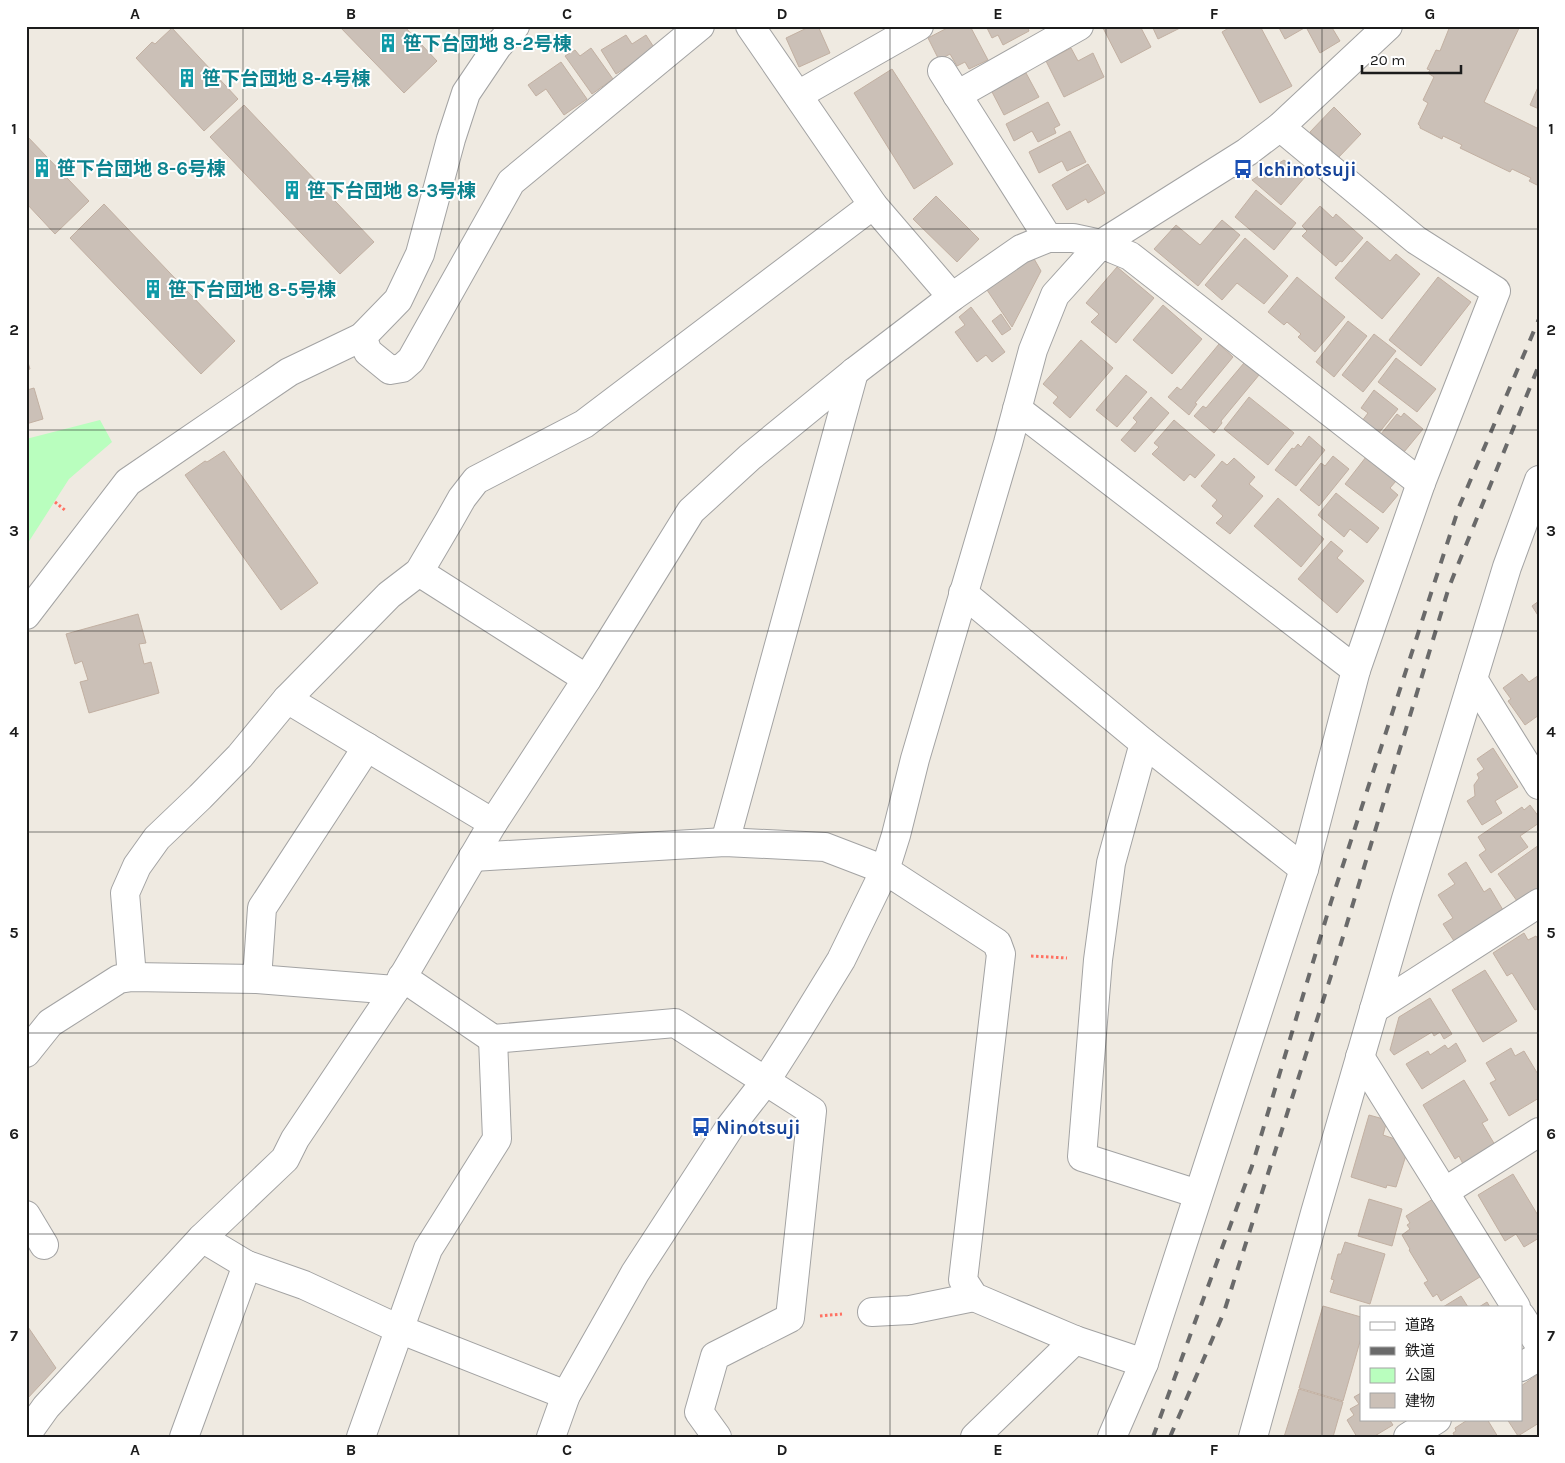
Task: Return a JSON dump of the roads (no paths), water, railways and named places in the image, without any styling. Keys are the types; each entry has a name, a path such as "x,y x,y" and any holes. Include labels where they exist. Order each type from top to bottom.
{"street":[{"path":"26,615 128,482 289,372 362,337 398,300 420,254 451,140 466,93 497,47 516,26"},
{"path":"362,337 368,352 390,370 402,368 411,360 511,182 700,26"},
{"path":"750,26 874,204 952,297"},
{"path":"798,95 919,26"},
{"path":"957,95 1079,26"},
{"path":"551,1437 566,1395 635,1273 730,1127 765,1082 841,960 885,870 1032,350 1055,295 1101,244 1246,152 1280,127 1388,26"},
{"path":"942,71 1048,238"},
{"path":"1112,1437 1144,1362 1304,869 1356,670 1421,483 1496,291 1416,240 1280,127"},
{"path":"132,977 125,894 137,866 157,838 240,756 288,699 389,595 419,572 462,498 476,480 584,424 874,204"},
{"path":"26,1435 46,1407 202,1238 285,1160 296,1139 398,983 493,823 587,679 691,512 750,457 854,372 952,297 1021,249 1048,238 1073,238 1101,244 1130,256 1421,483"},
{"path":"725,842 854,372"},
{"path":"1017,408 1356,670"},
{"path":"1252,1437 1360,1057 1473,679 1507,567 1536,497"},
{"path":"419,572 587,679"},
{"path":"963,593 1144,743 1304,869"},
{"path":"1473,679 1539,785"},
{"path":"288,699 493,823"},
{"path":"1144,743 1111,863 1098,960 1082,1157 1198,1194"},
{"path":"257,979 262,908 367,747"},
{"path":"473,857 725,842 825,847 885,870 997,943 1001,954 963,1280 974,1297 1075,1340 1144,1362"},
{"path":"1374,1009 1539,903"},
{"path":"26,1053 50,1023 119,979 132,977 398,983 493,1039 675,1023 812,1111 790,1318 715,1356 699,1412 717,1437"},
{"path":"361,1437 428,1249 497,1138 493,1039"},
{"path":"1360,1057 1515,1306"},
{"path":"1444,1192 1539,1132"},
{"path":"26,1215 44,1245"},
{"path":"202,1238 247,1265 304,1285 399,1330 566,1395"},
{"path":"184,1437 247,1265"},
{"path":"872,1312 910,1310 974,1297"},
{"path":"1522,1318 1539,1344"},
{"path":"975,1437 1075,1340"},
{"path":"1522,1366 1539,1356"},
{"path":"1408,1437 1435,1420"}],"railway":[{"path":"1153,1437 1252,1166 1331,902 1459,507 1539,319"},
{"path":"1170,1437 1224,1312 1335,963 1449,587 1539,365"}],"place":[{"name":"笹下台団地 8-2号棟","path":"388,43"},
{"name":"笹下台団地 8-4号棟","path":"187,78"},
{"name":"笹下台団地 8-6号棟","path":"42,168"},
{"name":"Ichinotsuji","path":"1243,169"},
{"name":"笹下台団地 8-3号棟","path":"292,190"},
{"name":"笹下台団地 8-5号棟","path":"153,289"},
{"name":"Ninotsuji","path":"701,1127"}]}
